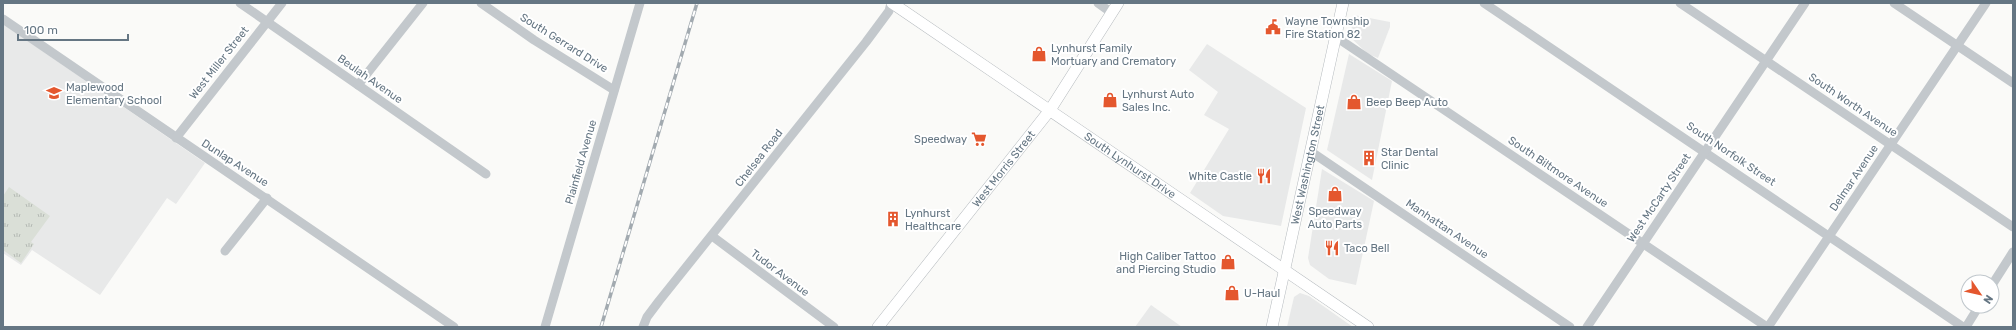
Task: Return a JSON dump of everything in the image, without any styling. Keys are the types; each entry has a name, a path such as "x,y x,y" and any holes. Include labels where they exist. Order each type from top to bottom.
{"main road":[{"name":"South Lynhurst Drive","path":"892,3 1368,327"},
{"name":"West Washington Street","path":"1272,327 1343,3"},
{"name":"West Morris Street","path":"878,327 1050,110 1115,8"}],"street":[{"name":"Beulah Avenue","path":"240,3 486,174"},
{"name":"West Miller Street","path":"176,138 282,3"},
{"path":"358,85 423,3"},
{"name":"South Gerrard Drive","path":"481,3 534,40 614,90"},
{"name":"Plainfield Avenue","path":"545,327 640,3"},
{"name":"Chelsea Road","path":"643,327 651,310 712,236 866,42 889,11 892,3"},
{"path":"1098,3 1115,8"},
{"name":"South Norfolk Street","path":"1484,3 1965,327"},
{"name":"South Worth Avenue","path":"1680,3 2013,227"},
{"name":"West McCarty Street","path":"1587,327 1805,3"},
{"path":"1894,3 2013,83"},
{"name":"Delmar Avenue","path":"1768,327 1986,3"},
{"name":"Dunlap Avenue","path":"3,19 454,327"},
{"name":"South Biltmore Avenue","path":"1336,37 1768,327"},
{"name":"Manhattan Avenue","path":"1310,152 1570,327"},
{"path":"226,251 267,198"},
{"name":"Tudor Avenue","path":"712,236 834,327"},
{"path":"1999,274 2013,252"},
{"path":"1965,327 1974,314"}],"shaded area":[{"path":"1354,15 1390,22 1390,27 1378,58 1368,54 1350,37"},
{"name":"Maplewood Elementary School","path":"3,24 205,163 176,204 167,198 100,295 32,250 21,265 3,253"},
{"path":"1207,44 1306,108 1281,226 1223,216 1190,193 1229,129 1204,115 1218,92 1189,70"},
{"path":"1349,54 1392,81 1372,180 1327,150"},
{"path":"1322,169 1374,201 1356,285 1329,279 1310,265 1308,258"},
{"path":"1300,293 1309,296 1353,327 1287,327 1294,297"},
{"path":"1151,305 1182,327 1135,327"}],"green space":[{"path":"9,187 50,216 31,242 34,244 21,263 3,250 3,196"}],"railway":[{"path":"601,327 697,3"}],"place":[{"name":"Wayne Township Fire Station 82","path":"1273,27"},
{"name":"Lynhurst Family Mortuary and Crematory","path":"1039,54"},
{"name":"Maplewood Elementary School","path":"54,93"},
{"name":"Lynhurst Auto Sales Inc.","path":"1110,100"},
{"name":"Beep Beep Auto","path":"1354,102"},
{"name":"Speedway","path":"979,139"},
{"name":"Star Dental Clinic","path":"1369,158"},
{"name":"White Castle","path":"1264,176"},
{"name":"Speedway Auto Parts","path":"1335,194"},
{"name":"Lynhurst Healthcare","path":"893,219"},
{"name":"Taco Bell","path":"1332,248"},
{"name":"High Caliber Tattoo and Piercing Studio","path":"1228,262"},
{"name":"U-Haul","path":"1232,293"}]}
